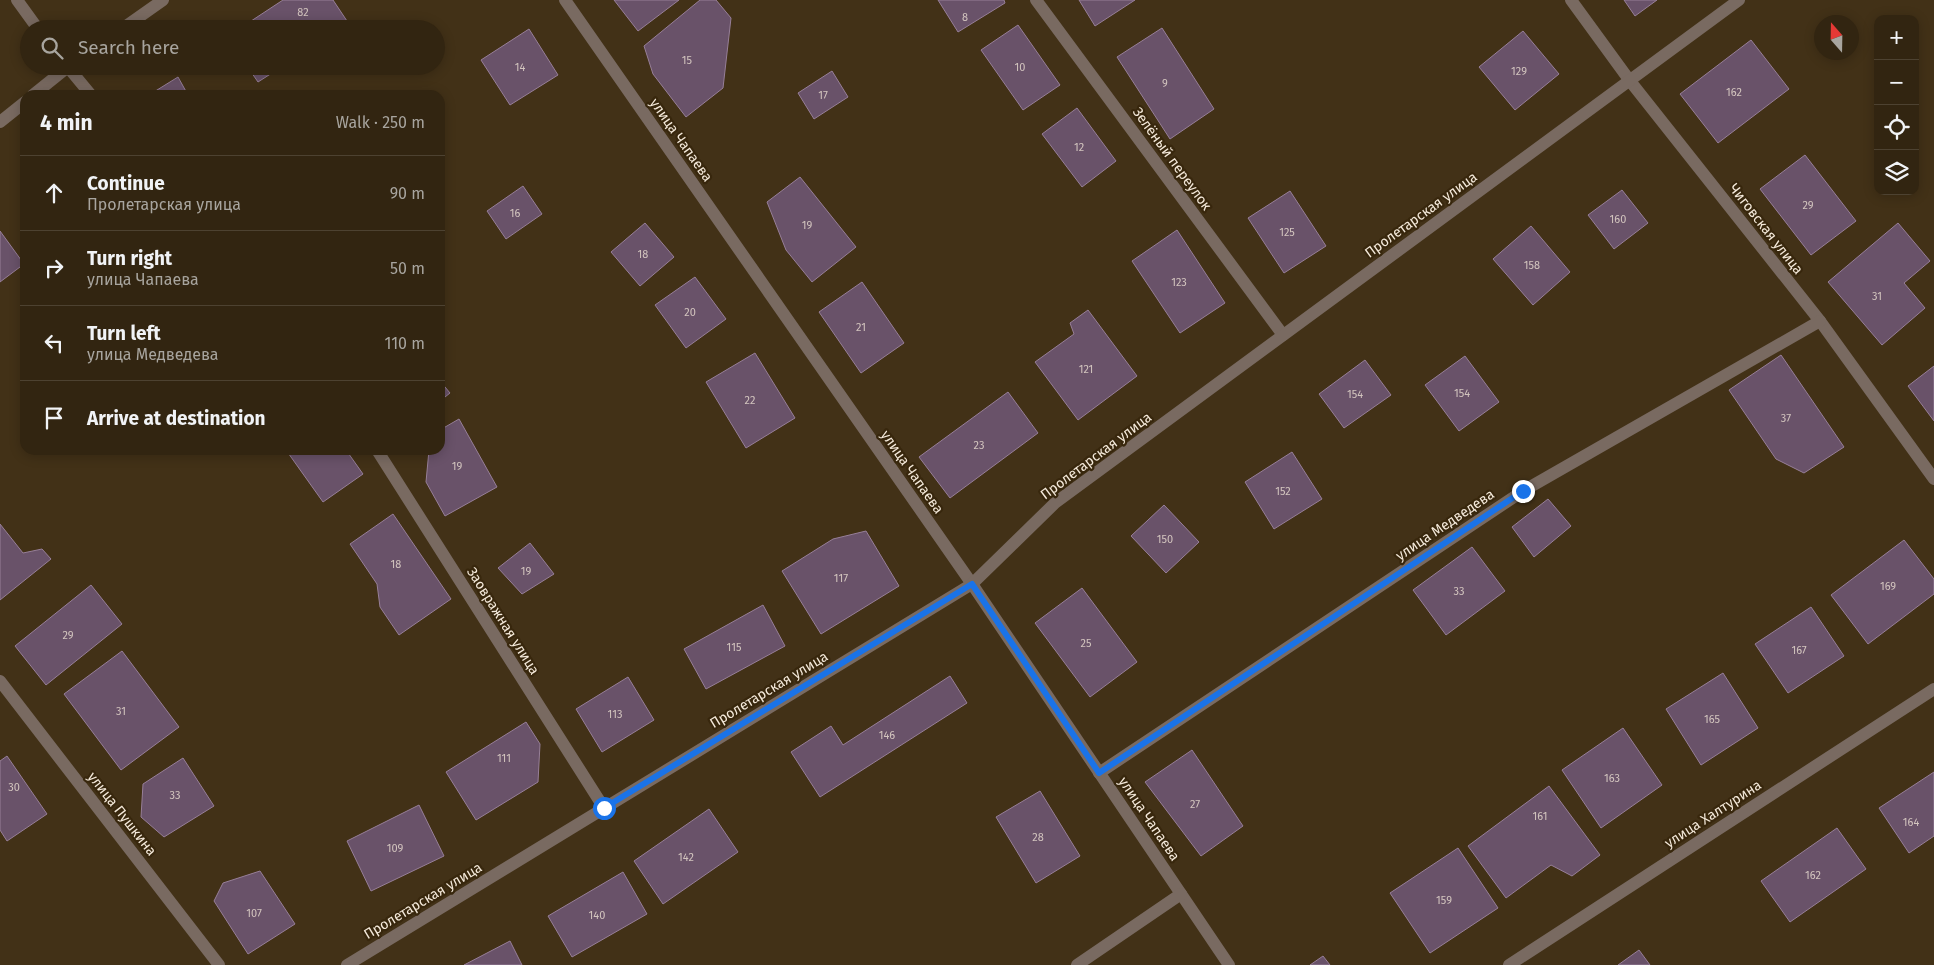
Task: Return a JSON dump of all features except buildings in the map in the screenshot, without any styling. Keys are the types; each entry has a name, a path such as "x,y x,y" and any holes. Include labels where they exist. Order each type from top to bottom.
{"street":[{"path":"17,0 31,20"},
{"path":"135,20 163,0"},
{"name":"улица Чапаева","path":"566,0 972,584 1229,965"},
{"name":"Зелёный переулок","path":"1036,0 1283,336"},
{"name":"Чиговская улица","path":"1571,0 1630,80 1820,320 1934,479"},
{"name":"Пролетарская улица","path":"347,965 972,584 1055,503 1739,0"},
{"path":"39,90 58,75"},
{"path":"75,75 87,90"},
{"path":"0,122 20,106"},
{"name":"улица Медведева","path":"1099,773 1523,491 1820,320"},
{"name":"Заовражная улица","path":"380,455 604,808"},
{"name":"улица Пушкина","path":"0,681 220,965"},
{"name":"улица Халтурина","path":"1509,965 1934,689"},
{"path":"1076,965 1181,894"}],"route":[{"path":"604,808 972,584 1099,773 1523,491"}]}
